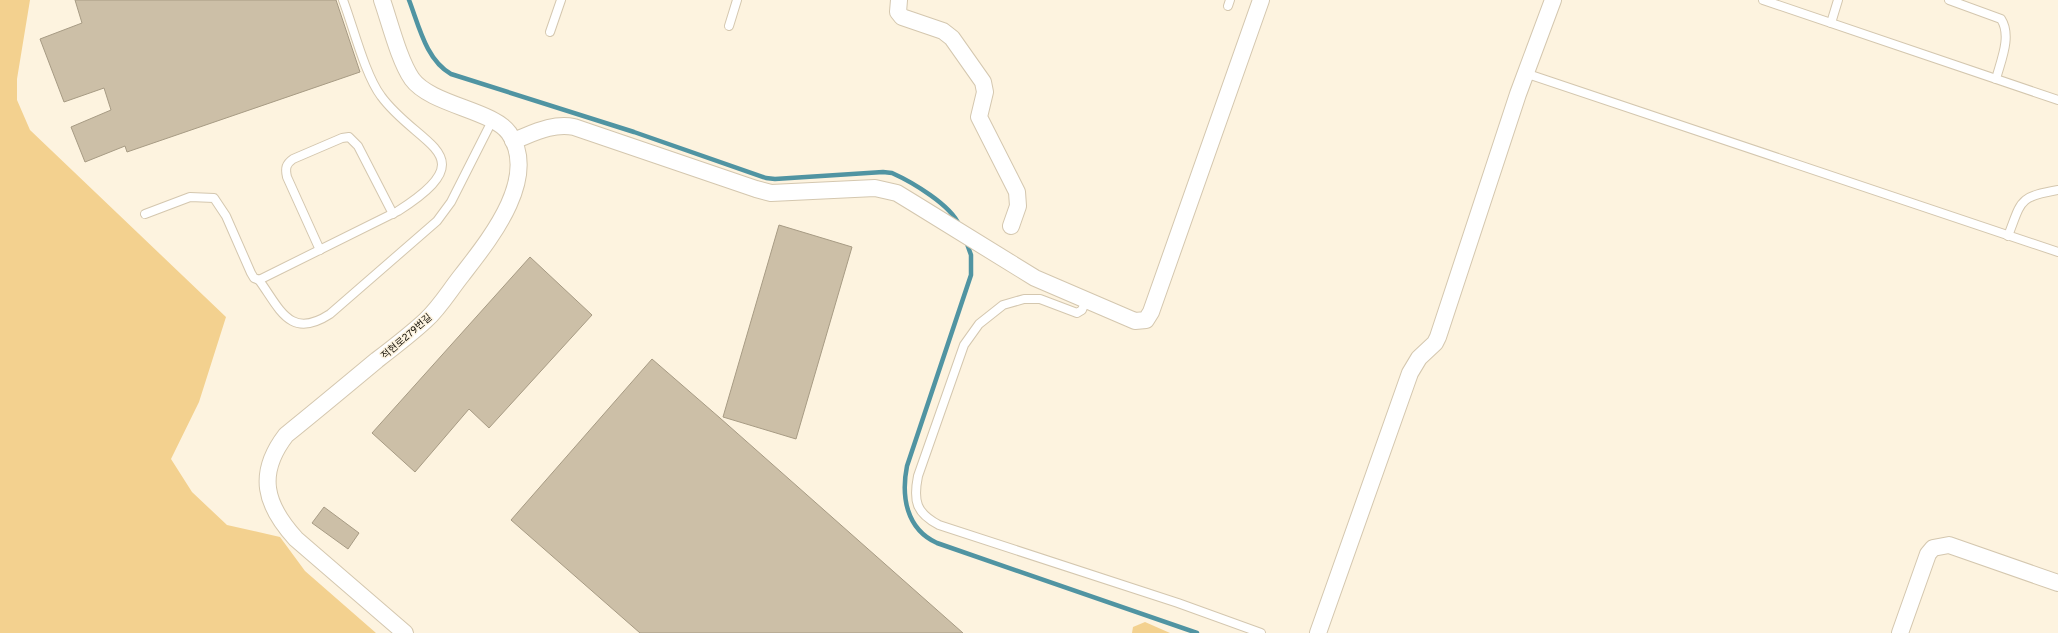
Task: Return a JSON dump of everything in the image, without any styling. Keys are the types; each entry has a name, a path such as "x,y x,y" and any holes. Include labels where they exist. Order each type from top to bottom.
{"street":[{"name":"적현로279번길","path":"382,0 405,66 413,80 428,92 492,121 508,132 517,149 519,168 514,190 503,216 483,247 426,320 286,435 276,448 268,467 268,485 273,506 283,524 296,539 405,633"},
{"path":"899,0 898,12 902,17 947,34 980,76 985,92 979,116 1017,192 1018,206 1011,226"},
{"path":"513,141 552,126 574,127 756,189 784,194 875,188 886,190 937,217 1029,274 1135,321 1146,320 1245,49 1261,0"},
{"path":"1318,633 1410,373 1419,358 1435,343 1438,338 1526,73 1553,0"},
{"path":"1900,633 1928,554 1933,548 1949,545 2058,583"}],"lane":[{"path":"259,280 393,214 414,201 436,181 441,171 442,161 438,151 390,107 372,82 343,0"},
{"path":"550,32 561,0"},
{"path":"729,26 736,0"},
{"path":"1763,0 2058,100"},
{"path":"1831,23 1838,0"},
{"path":"1948,0 2001,19 2005,25 2006,37 1996,79"},
{"path":"1526,73 2058,252"},
{"path":"145,214 190,197 205,196 214,198 226,216 254,278 259,280 287,318 295,323 308,325 330,314 437,221 451,202 492,121"},
{"path":"320,250 287,177 285,170 287,163 293,159 342,138 349,137 358,146 393,214"},
{"path":"2008,236 2020,203 2030,196 2058,190"},
{"path":"1086,300 1082,310 1077,313 1040,299 1012,302 992,313 979,324 970,335 962,351 918,476 915,489 916,504 922,513 938,525 1178,603 1261,633"}],"shaded area":[{"path":"0,0 30,0 17,79 17,100 30,130 226,317 199,402 171,459 192,492 227,525 280,537 305,571 376,633 0,633"},
{"path":"1145,622 1170,633 1132,633 1133,627"}],"building":[{"path":"75,0 336,0 360,72 127,152 125,146 85,162 71,127 111,110 104,88 64,102 40,39 82,23"},
{"path":"779,225 852,247 796,439 723,417"},
{"path":"530,257 592,315 489,428 469,409 415,472 372,433"},
{"path":"652,359 963,633 640,633 511,520"},
{"path":"324,507 359,533 348,549 312,523"}],"waterway":[{"path":"409,0 424,42 429,51 442,68 451,74 634,132 766,178 775,179 883,172 892,173 920,188 940,202 955,217 959,225"},
{"path":"966,241 971,255 971,275 907,466 905,477 906,500 912,520 918,529 937,543 1197,633"}]}
